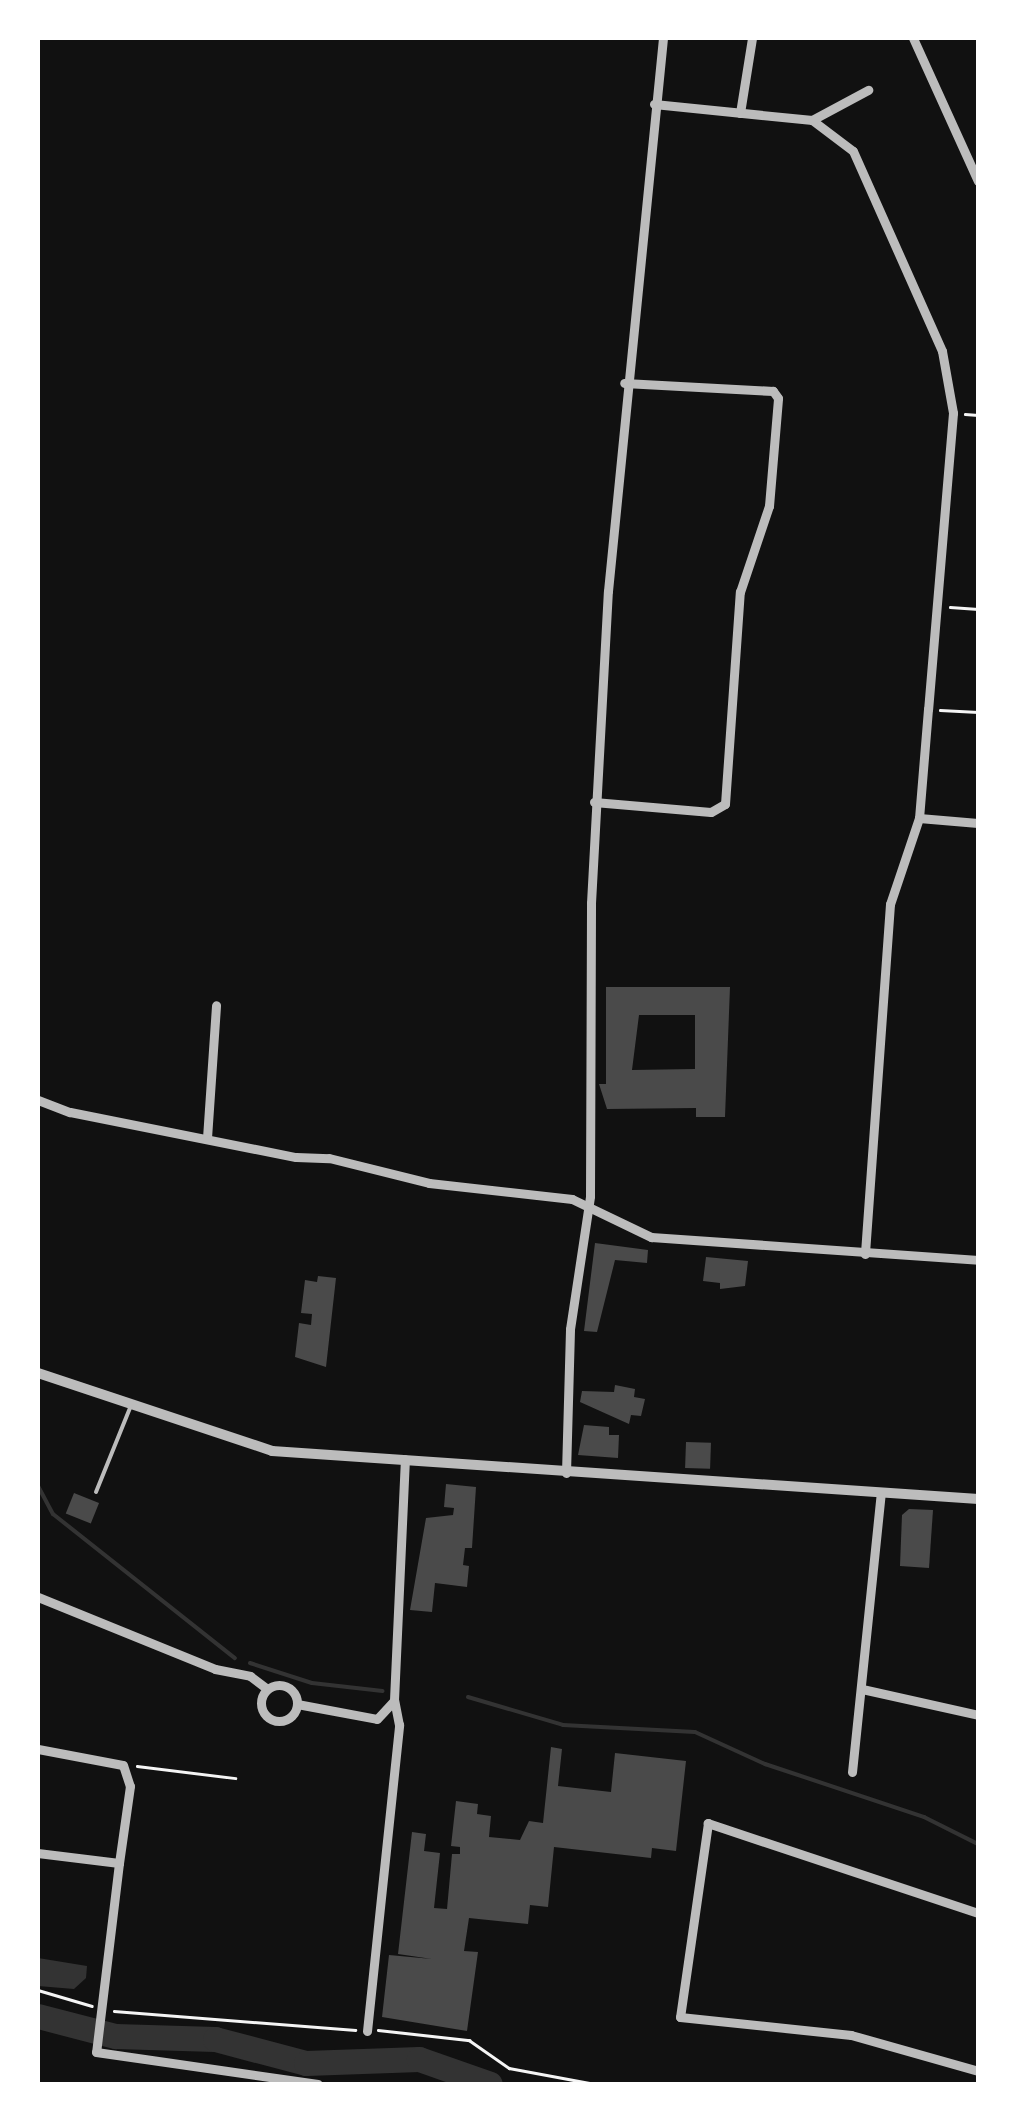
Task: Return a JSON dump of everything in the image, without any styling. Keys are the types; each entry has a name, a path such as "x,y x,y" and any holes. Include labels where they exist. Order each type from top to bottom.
{"street":[{"path":"566,1474 570,1329 588,1206 594,802 624,383 663,38"},
{"path":"740,114 752,38"},
{"path":"913,38 978,180"},
{"path":"812,120 868,90"},
{"path":"654,104 812,120 853,150 942,351 953,412 937,606 918,818 890,904 865,1254"},
{"path":"594,802 711,812 725,804 740,592 768,506 778,398 773,391 624,383"},
{"path":"918,818 978,823"},
{"path":"207,1138 216,1005"},
{"path":"38,1100 207,1138 588,1206 651,1237 978,1260"},
{"path":"38,1373 130,1408 272,1450 566,1474 978,1499"},
{"path":"367,2032 399,1726 394,1694 405,1459"},
{"path":"852,1772 881,1493"},
{"path":"38,1598 215,1669 250,1676 268,1689 285,1686 297,1704 376,1719 394,1694"},
{"path":"268,1689 261,1706 272,1720 289,1718 297,1704"},
{"path":"862,1689 978,1714"},
{"path":"38,1750 128,1768 96,2052 318,2084"},
{"path":"978,1913 708,1823 680,2016 851,2034 978,2070"},
{"path":"38,1853 120,1863"}],"lane":[{"path":"96,1492 130,1408"}],"path":[{"path":"953,412 978,415"},
{"path":"937,606 978,609"},
{"path":"928,709 978,712"},
{"path":"128,1768 142,1764 234,1778"},
{"path":"38,1990 100,2013 367,2032 416,2030 469,2040 509,2068 595,2084"}],"shaded area":[{"path":"38,1958 87,1966 86,1978 74,1989 38,1986"}],"building":[{"path":"606,987 730,987 725,1117 696,1117 696,1108 607,1109 599,1084 606,1084","holes":["639,1015 695,1015 695,1069 632,1070"]},
{"path":"595,1243 648,1250 647,1263 615,1260 597,1332 584,1331"},
{"path":"706,1257 748,1261 745,1286 720,1289 720,1283 703,1281"},
{"path":"318,1276 336,1278 326,1367 295,1357 299,1323 311,1325 312,1314 301,1313 305,1280 317,1282"},
{"path":"615,1385 635,1389 634,1397 645,1399 641,1416 631,1415 629,1424 580,1402 582,1391 614,1392"},
{"path":"584,1425 609,1427 609,1435 619,1435 618,1458 578,1455"},
{"path":"686,1442 711,1443 710,1469 685,1468"},
{"path":"446,1484 476,1487 472,1548 465,1548 463,1565 469,1566 467,1587 435,1583 432,1612 410,1610 426,1518 453,1515 454,1508 444,1507"},
{"path":"74,1493 99,1503 91,1524 66,1513"},
{"path":"909,1509 933,1510 929,1568 900,1566 902,1515"},
{"path":"551,1747 562,1749 558,1786 611,1792 615,1753 686,1761 676,1851 652,1848 651,1858 554,1847 548,1907 530,1905 528,1924 469,1918 464,1951 478,1952 467,2031 382,2017 389,1955 432,1959 398,1954 412,1832 426,1834 424,1851 440,1853 434,1908 447,1909 452,1854 460,1854 460,1847 451,1846 456,1801 478,1804 477,1814 491,1816 489,1837 520,1840 529,1821 543,1823"}],"waterway":[{"path":"38,1486 53,1514 235,1658"},
{"path":"250,1663 312,1683 383,1691"},
{"path":"468,1697 563,1725 695,1732 765,1764 924,1817 978,1844"},
{"path":"38,2016 115,2036 215,2039 306,2063 419,2059 490,2084"}]}
